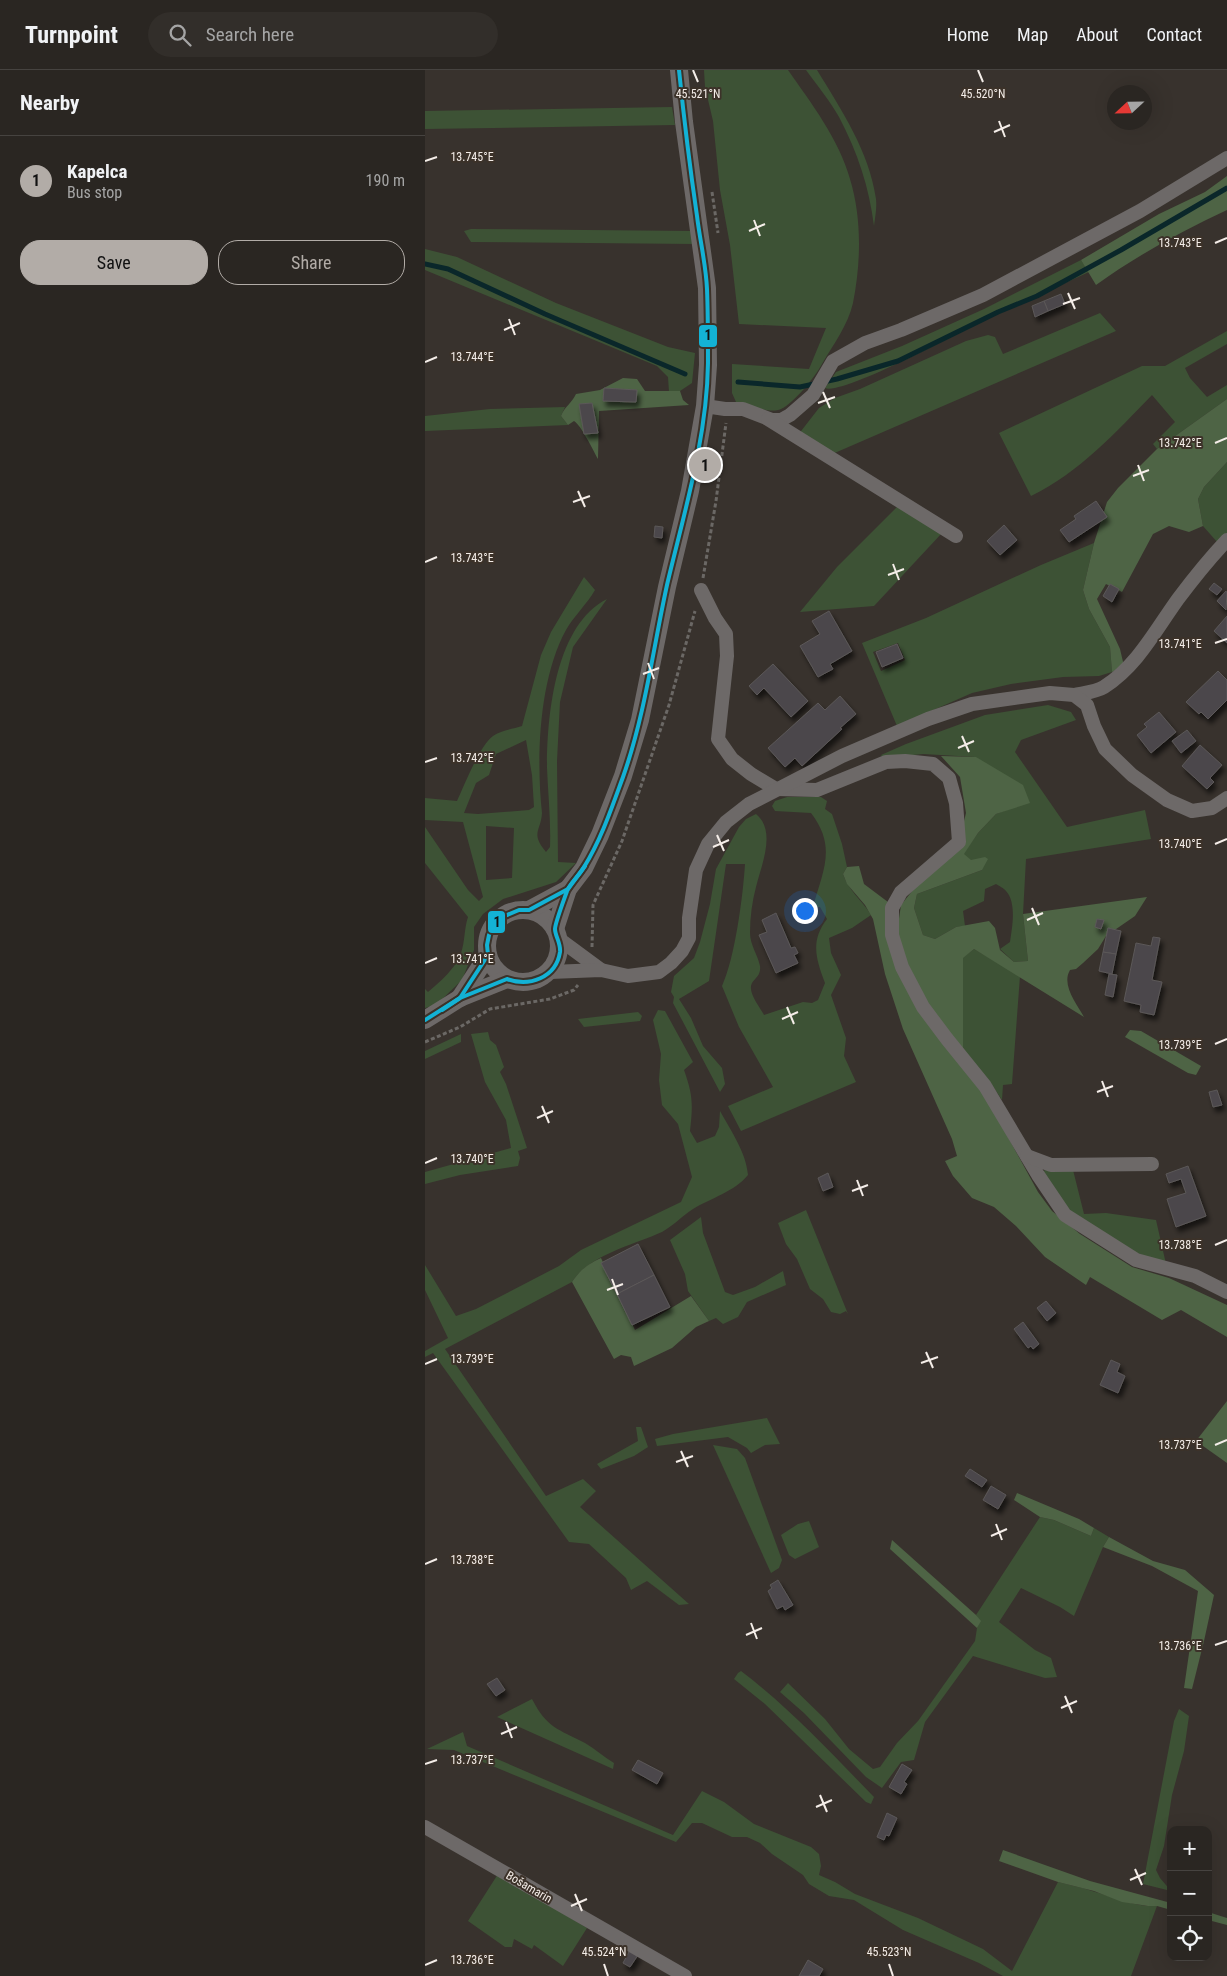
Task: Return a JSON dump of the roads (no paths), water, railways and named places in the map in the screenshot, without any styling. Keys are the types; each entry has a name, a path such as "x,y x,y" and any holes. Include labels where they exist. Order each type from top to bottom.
{"street":[{"path":"601,970 557,934 548,920 529,910 509,913 493,926 488,940 488,955 492,965 498,973 507,979 518,983 530,982 541,979 550,972 558,956 557,934 568,890 584,868 600,835 623,776 640,720 667,587 690,491 705,406 708,365 707,288 684,122 679,70"},
{"path":"705,406 743,409 764,417 781,420 790,415 813,395 833,361 865,342 901,330 983,295 1140,211 1227,158"},
{"path":"764,417 956,536"},
{"path":"550,972 601,970 628,976 659,972 682,951 689,938 689,918 696,870 708,844 726,822 749,804 776,789 887,736 972,704 1049,693 1074,695 1102,689 1128,668 1211,557 1227,540"},
{"path":"701,590 715,618 726,634 727,656 718,739 731,759 776,789 817,790 886,762 905,761 933,764 949,778 956,803 959,842 901,892 892,908 892,935 903,967 923,1007 985,1086 1065,1215 1136,1260 1195,1276 1227,1292"},
{"path":"1074,695 1087,705 1105,750 1132,774 1167,800 1191,811 1213,808 1227,798"},
{"path":"529,910 568,890"},
{"path":"460,998 488,955"},
{"path":"425,1020 460,998 507,979"},
{"path":"1027,1156 1051,1165 1152,1164"},
{"name":"Bošamarin","path":"425,1827 685,1976"}],"waterway":[{"path":"738,382 800,387 837,379 898,361 998,312 1037,296 1121,250 1227,188"},
{"path":"425,264 448,269 545,314 685,374"}],"place":[{"name":"Kapelca","path":"705,465"}]}
